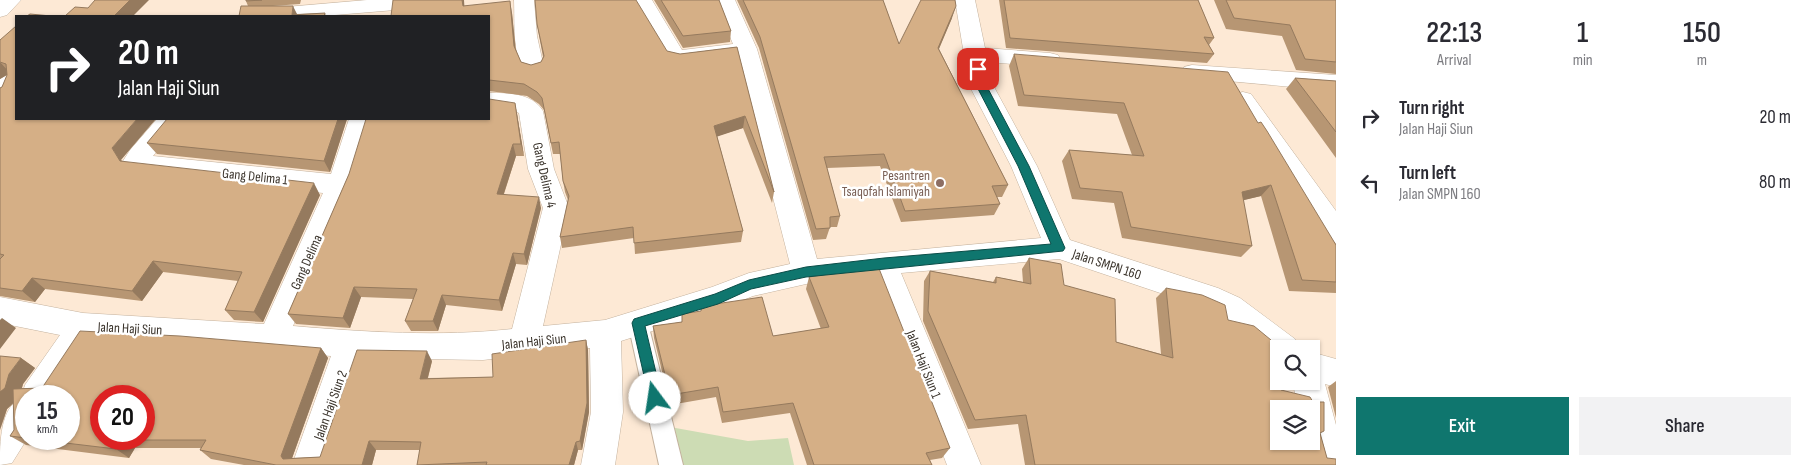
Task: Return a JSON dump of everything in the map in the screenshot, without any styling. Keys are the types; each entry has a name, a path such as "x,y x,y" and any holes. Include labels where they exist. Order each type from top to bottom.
{"street":[{"path":"0,11 11,0"},
{"path":"277,15 385,11 443,0"},
{"path":"452,15 453,0"},
{"path":"524,0 526,36 533,68"},
{"path":"642,0 675,56 746,49"},
{"path":"725,0 746,49 806,272"},
{"name":"Jalan SMPN 160","path":"965,0 981,85 1024,166 1059,248 1208,297 1230,307 1272,340"},
{"path":"974,54 1072,62"},
{"path":"1170,70 1336,83"},
{"path":"1243,100 1336,232"},
{"name":"Gang Delima 4","path":"490,101 521,103 531,111 542,168 556,208 524,342"},
{"name":"Gang Delima 1","path":"169,120 139,156 136,161 139,164 340,185"},
{"name":"Gang Delima","path":"272,338 340,185 361,120"},
{"name":"Jalan Haji Siun","path":"0,310 83,326 190,331 352,344 484,346 605,333 718,298 749,285 806,272 884,263 1059,248"},
{"name":"Jalan Haji Siun 1","path":"884,263 964,465"},
{"path":"43,385 83,326"},
{"path":"598,465 607,412 605,333"},
{"name":"Jalan Haji Siun 2","path":"309,465 352,344"},
{"path":"1320,369 1336,373"},
{"path":"1310,390 1330,465"},
{"path":"0,451 15,428"}],"lane":[{"path":"638,323 671,465"}],"green space":[{"path":"670,427 748,441 788,438 794,465 669,465"}],"building":[{"path":"95,0 130,0 115,15 66,15 75,7 88,8"},
{"path":"393,0 462,0 463,6 510,1 514,46 521,62 531,65 541,62 544,56 537,24 535,0 636,0 667,51 680,54 737,47 774,192 745,116 714,126 743,231 634,243 633,227 560,237 569,196 563,181 559,142 551,143 542,98 537,92 524,84 490,80 490,15 391,15"},
{"path":"661,0 719,0 731,31 683,36"},
{"path":"743,0 883,0 899,44 921,0 955,0 956,6 938,48 1008,185 992,186 1000,204 905,211 884,154 824,157 840,216 830,217 830,228 816,229 760,37"},
{"path":"1004,0 1198,0 1214,38 1204,37 1214,54 1010,38"},
{"path":"1226,0 1336,0 1336,62 1305,59 1290,25 1234,18"},
{"path":"241,6 293,6 292,15 239,15"},
{"path":"325,13 324,15 292,15"},
{"path":"15,27 15,120 136,120 112,148 120,161 314,183 254,312 225,310 242,272 153,261 132,291 32,278 22,291 0,288 0,259 4,255 0,254 0,88 7,75 6,64 0,62 0,40"},
{"path":"1014,54 1228,72 1258,123 1261,122 1267,131 1336,245 1336,282 1302,280 1271,185 1242,192 1252,246 1131,227 1122,192 1080,188 1069,150 1144,156 1124,103 1024,95"},
{"path":"1295,78 1336,81 1336,132"},
{"path":"490,99 515,103 521,144 513,144 497,194 539,197 524,254 513,253 499,300 442,295 433,321 405,321 417,289 354,287 343,318 288,314 349,174 366,120 490,120"},
{"path":"166,120 338,120 324,161 147,143"},
{"path":"1029,258 1061,264 1064,285 1115,299 1116,342 1173,358 1166,288 1202,295 1225,305 1228,320 1254,326 1271,340 1270,390 1281,390 1310,397 1312,400 1270,400 1270,450 1320,450 1320,433 1327,458 1336,459 1336,465 1035,465 1026,415 975,420 928,311 930,271 996,283 996,277 1031,284"},
{"path":"878,266 950,448 926,453 932,465 814,465 793,403 723,412 718,387 670,395 653,326 682,322 682,314 701,311 702,306 762,297 773,336 829,327 809,277"},
{"path":"80,331 180,336 321,348 281,456 283,459 320,457 357,350 427,351 420,379 493,377 492,354 586,340 587,403 580,441 576,442 569,465 486,465 487,462 417,465 421,442 369,441 362,465 276,465 200,450 206,440 155,440 155,385 90,385 90,446 80,445 80,385 44,385"},
{"path":"0,356 21,358 9,374 5,388 0,392"},
{"path":"13,389 15,389 15,437 10,436 14,430"},
{"path":"1320,402 1324,402 1324,431 1320,433"}],"place":[{"name":"Pesantren Tsaqofah Islamiyah","path":"940,183"}],"route":[{"path":"655,398 638,323 718,298 749,285 806,272 884,263 1059,248 1024,166 981,85 978,69"}]}
